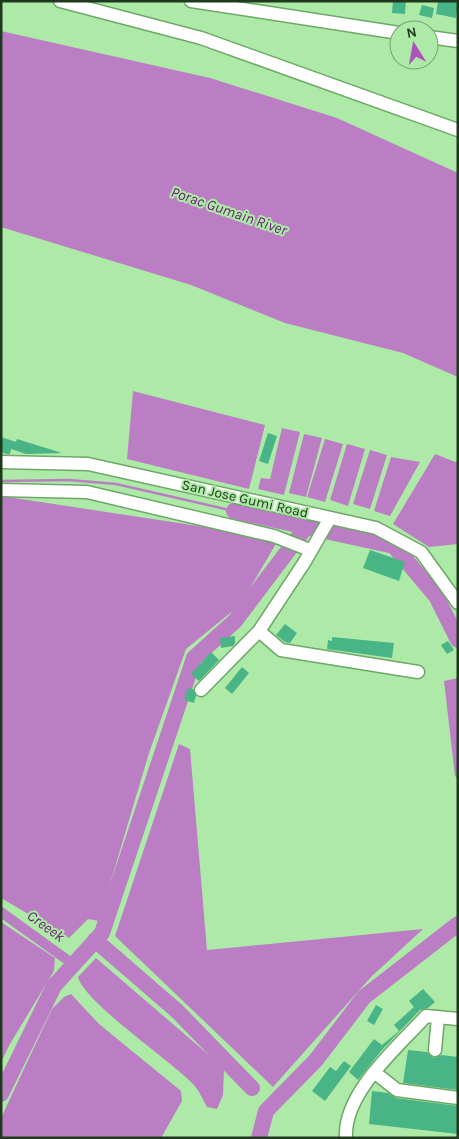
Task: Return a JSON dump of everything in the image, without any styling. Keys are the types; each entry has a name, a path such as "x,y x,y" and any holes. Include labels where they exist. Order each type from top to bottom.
{"street":[{"path":"60,1 201,38 458,130"},
{"path":"191,1 389,31"},
{"path":"439,38 458,41"},
{"name":"San Jose Gumi Road","path":"1,462 88,464 376,528 421,552 458,603"},
{"path":"1,490 87,492 274,536 310,550"},
{"path":"200,690 259,631 330,518"},
{"path":"259,631 281,650 418,672"},
{"path":"346,1138 345,1127 355,1098 374,1072 426,1016 458,1019"},
{"path":"435,1050 438,1017"},
{"path":"374,1072 397,1090 458,1098"}],"water":[{"name":"Porac Gumain River","path":"1,31 210,78 337,118 458,173 458,377 403,353 285,323 191,285 1,227"},
{"path":"133,391 265,425 249,489 127,459"},
{"path":"282,428 300,432 284,495 258,489 261,478 270,479"},
{"path":"304,434 322,438 306,497 289,493"},
{"path":"325,439 343,444 325,502 307,497"},
{"path":"347,444 365,449 348,506 330,500"},
{"path":"370,450 387,455 370,509 353,504"},
{"path":"435,454 458,463 458,544 429,547 393,524"},
{"path":"391,457 420,462 390,516 374,511"},
{"path":"1,496 265,536 277,542 240,605 186,649 149,753 99,921 88,919 69,938 1,898"},
{"path":"458,678 458,779 455,776 444,681"},
{"path":"179,744 190,749 207,950 423,929 371,977 273,1087 115,936"},
{"path":"1,922 55,958 54,971 1,1062"},
{"path":"96,958 224,1068 223,1095 217,1109 207,1107 193,1084 111,1016 84,988 78,977"},
{"path":"71,994 99,1024 181,1091 182,1101 161,1138 1,1138 1,1118 52,1009 64,997"}],"building":[{"path":"393,1 406,1 405,14 392,13"},
{"path":"438,1 458,1 456,18 436,14"},
{"path":"422,5 434,8 432,18 419,15"},
{"path":"268,433 277,436 268,464 259,461"},
{"path":"1,437 16,442 17,439 62,453 26,454 11,449 10,454 6,454 1,452"},
{"path":"370,550 405,562 399,581 363,568"},
{"path":"285,624 297,633 290,643 285,642 276,635"},
{"path":"235,636 233,646 221,648 220,638"},
{"path":"332,637 394,643 392,658 327,649 328,640 332,641"},
{"path":"448,641 454,650 447,654 441,645"},
{"path":"211,652 219,660 199,681 191,674"},
{"path":"242,667 249,673 232,694 225,688"},
{"path":"188,688 193,689 196,696 194,703 184,700"},
{"path":"423,989 435,1002 428,1008 420,1010 381,1051 358,1080 349,1072 374,1039 382,1045 399,1031 394,1025 414,1007 409,1001"},
{"path":"376,1005 383,1009 374,1025 367,1021"},
{"path":"408,1050 427,1052 434,1058 442,1055 458,1057 458,1090 403,1083"},
{"path":"344,1061 351,1066 325,1101 312,1091 330,1067 336,1071"},
{"path":"372,1091 388,1093 396,1098 458,1106 458,1134 369,1124"}],"waterway":[{"path":"1,481 69,480 116,484 234,511"},
{"path":"234,511 394,546 436,596 458,640"},
{"path":"1,1094 54,986 102,933 194,658 235,621 306,527"},
{"name":"Creeek","path":"1,912 73,964"},
{"path":"259,1138 266,1111 316,1060 364,997 458,924"},
{"path":"95,940 177,1011 252,1088"}]}
